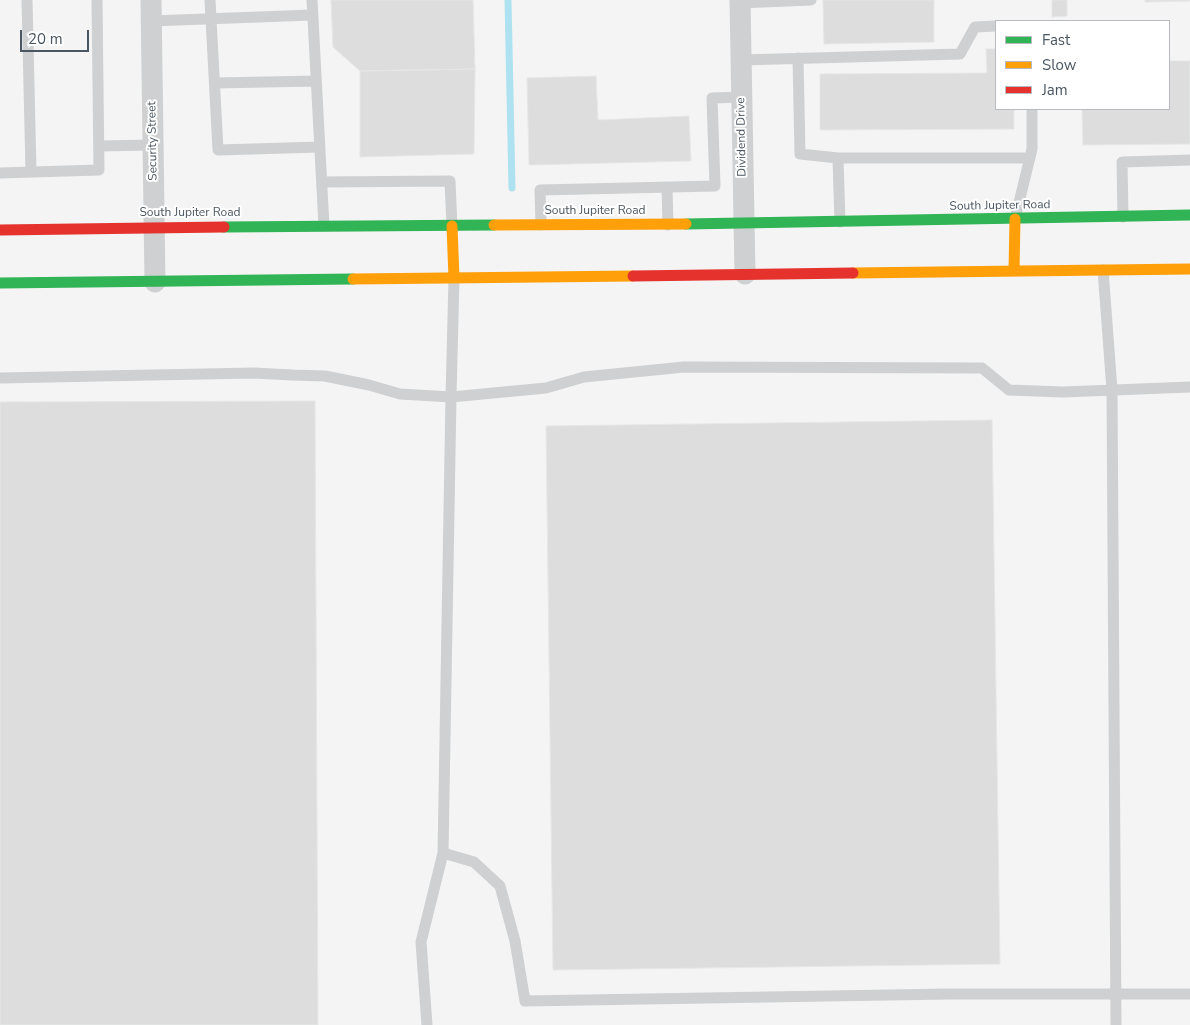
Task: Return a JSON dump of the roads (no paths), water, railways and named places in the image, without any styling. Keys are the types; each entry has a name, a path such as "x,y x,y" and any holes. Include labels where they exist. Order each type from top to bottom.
{"main road":[{"name":"South Jupiter Road","path":"0,230 154,227 840,223 1190,216"},
{"path":"1014,271 1015,219"},
{"path":"452,226 454,278"},
{"path":"0,283 1190,269"}],"street":[{"name":"Security Street","path":"151,0 155,282"},
{"name":"Dividend Drive","path":"740,1 745,274"}],"lane":[{"path":"27,0 31,172"},
{"path":"0,173 99,170 97,0"},
{"path":"210,0 218,150 320,147"},
{"path":"312,0 324,226"},
{"path":"740,1 811,0"},
{"path":"151,21 312,16"},
{"path":"741,60 960,54 975,27 995,26"},
{"path":"798,58 800,154 838,158 1030,158"},
{"path":"214,83 316,81"},
{"path":"541,225 540,190 715,186 712,98 742,97"},
{"path":"1015,219 1032,150 1032,110"},
{"path":"99,146 153,145"},
{"path":"838,158 840,223"},
{"path":"1123,217 1122,162 1190,160"},
{"path":"322,182 450,181 452,226"},
{"path":"667,188 668,225"},
{"path":"1103,270 1112,390 1116,1025"},
{"path":"427,1025 421,942 443,853 454,278"},
{"path":"0,378 254,373 325,376 368,384 400,394 451,396 546,388 584,377 684,367 982,368 1009,390 1064,392 1190,387"},
{"path":"443,853 474,862 500,886 515,941 525,1001 949,994 1190,994"}],"waterway":[{"path":"508,0 512,188"}]}
